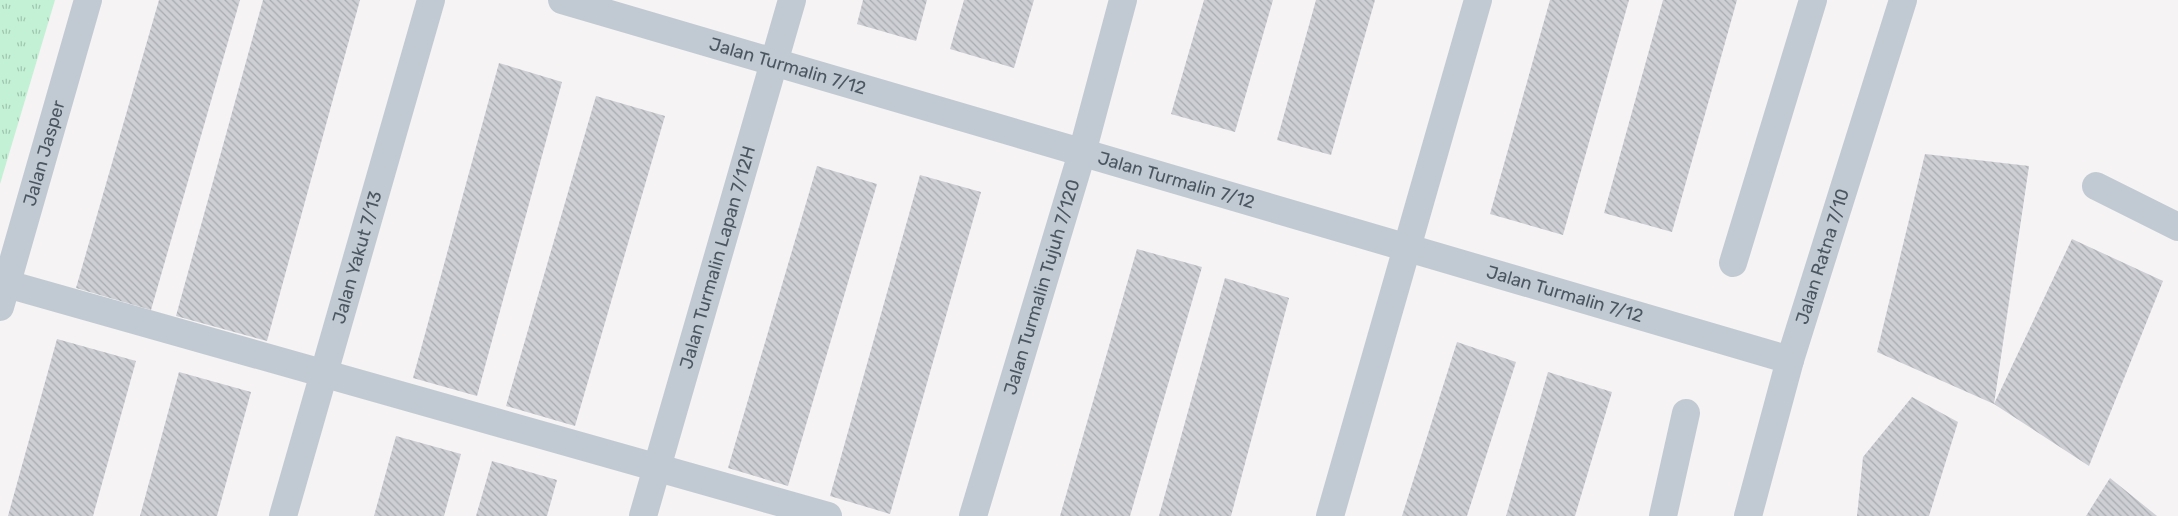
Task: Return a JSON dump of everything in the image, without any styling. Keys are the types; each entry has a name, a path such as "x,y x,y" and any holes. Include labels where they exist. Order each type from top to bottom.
{"street":[{"name":"Jalan Jasper","path":"3,295 88,0"},
{"name":"Jalan Yakut 7/13","path":"283,516 431,0"},
{"name":"Jalan Turmalin 7/12","path":"562,0 1790,360"},
{"name":"Jalan Turmalin Lapan 7/12H","path":"643,516 792,0"},
{"name":"Jalan Turmalin Tujuh 7/120","path":"973,516 1082,153 1123,0"},
{"path":"1330,516 1478,0"},
{"path":"1733,263 1813,0"},
{"name":"Jalan Ratna 7/10","path":"1748,516 1790,360 1903,0"},
{"path":"2096,186 2178,227"},
{"path":"3,295 324,374 828,516"},
{"path":"1663,516 1686,413"}],"green space":[{"path":"0,0 55,0 0,184"}],"building":[{"path":"159,0 240,0 151,310 76,288"},
{"path":"263,0 360,0 267,341 176,316"},
{"path":"863,0 927,0 916,41 857,24"},
{"path":"964,0 1034,0 1014,68 950,49"},
{"path":"1204,0 1273,0 1235,132 1171,114"},
{"path":"1316,0 1375,0 1331,155 1277,140"},
{"path":"1550,0 1629,0 1563,235 1490,214"},
{"path":"1663,0 1737,0 1672,232 1604,213"},
{"path":"499,63 562,82 477,396 413,378"},
{"path":"596,96 665,116 575,426 506,406"},
{"path":"1925,154 2029,166 1994,404 1877,352"},
{"path":"817,166 877,184 788,486 728,468"},
{"path":"920,175 981,192 890,514 830,496"},
{"path":"2072,239 2163,281 2089,466 1994,404"},
{"path":"1137,249 1202,267 1130,516 1060,516"},
{"path":"1225,278 1289,298 1231,516 1159,516"},
{"path":"57,339 136,361 93,516 8,516"},
{"path":"1457,342 1516,362 1467,516 1402,516"},
{"path":"179,372 251,392 217,516 140,516"},
{"path":"1548,372 1612,392 1575,516 1506,516"},
{"path":"1912,397 1958,422 1929,516 1857,516 1863,457"},
{"path":"396,436 461,454 444,516 374,516"},
{"path":"492,461 557,480 547,516 476,516"},
{"path":"2110,478 2157,516 2086,516"}]}
